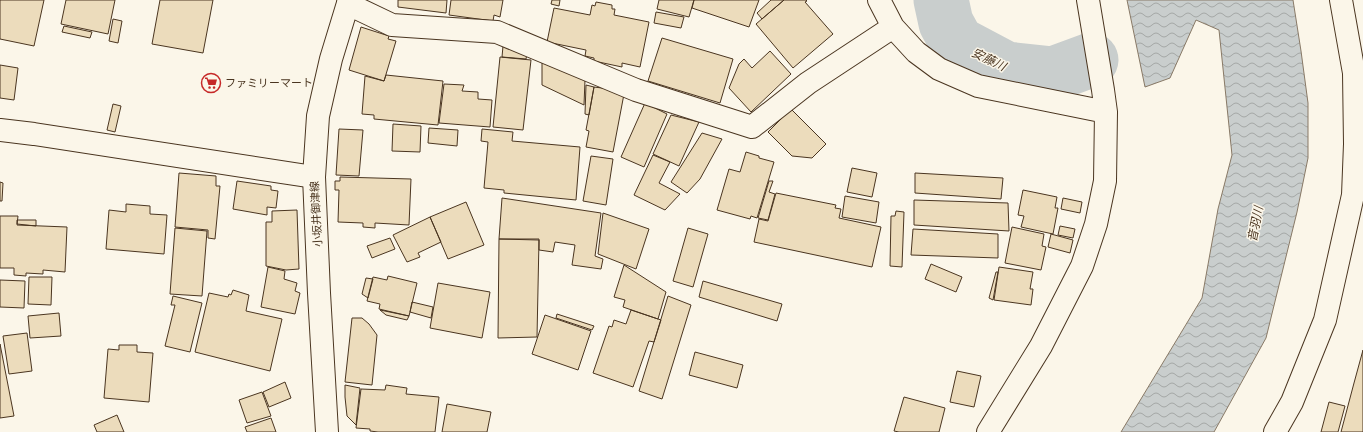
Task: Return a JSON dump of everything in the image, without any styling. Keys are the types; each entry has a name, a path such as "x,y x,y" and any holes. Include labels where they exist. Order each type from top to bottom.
{"street":[{"path":"879,0 893,27 916,52 939,69 978,86 1106,112"},
{"path":"988,432 1041,346 1082,266 1096,224 1105,181 1106,112 1088,0"},
{"path":"1275,432 1292,402 1325,320 1353,195 1355,144 1354,73 1340,0"},
{"path":"348,2 392,25 497,32 636,90 752,128 808,83 893,27"},
{"name":"小坂井御津線","path":"327,432 319,301 314,178 318,116 331,59 348,2"},
{"path":"0,130 314,178"}],"water":[{"name":"音羽川","path":"1127,0 1293,0 1308,103 1308,158 1297,212 1266,338 1214,432 1121,432 1202,298 1218,209 1232,155 1219,30 1196,20 1170,78 1145,87"}],"building":[{"path":"0,0 44,0 34,46 0,39"},
{"path":"66,0 115,0 108,34 61,24"},
{"path":"160,0 213,0 203,53 152,44"},
{"path":"398,0 447,0 446,13 398,7"},
{"path":"451,0 503,0 500,17 494,15 493,21 449,15"},
{"path":"552,0 560,0 559,6 551,4"},
{"path":"659,0 694,0 689,17 657,9"},
{"path":"694,0 759,0 749,27 692,8"},
{"path":"771,0 784,0 762,19 757,13"},
{"path":"784,0 806,0 807,1 805,2 833,34 793,68 756,24"},
{"path":"596,2 612,5 612,9 615,9 614,15 649,22 640,67 622,63 622,67 594,61 594,58 585,56 586,50 547,42 554,8 590,15 592,5 595,6"},
{"path":"656,12 684,17 681,28 654,23"},
{"path":"113,19 122,21 118,43 109,41"},
{"path":"64,26 92,32 90,38 62,32"},
{"path":"361,27 389,36 388,39 396,41 384,81 349,70"},
{"path":"662,38 733,59 720,103 648,81"},
{"path":"503,46 527,54 526,59 502,57"},
{"path":"770,51 791,74 751,112 729,88 739,64 744,59 752,68"},
{"path":"500,57 531,60 523,130 493,127"},
{"path":"542,61 585,80 584,105 542,85"},
{"path":"0,65 18,68 14,100 0,98"},
{"path":"386,75 443,81 438,125 374,119 374,115 362,114 365,76 384,81"},
{"path":"444,84 464,85 462,91 478,92 478,99 492,100 490,127 439,123"},
{"path":"586,85 594,87 589,115 585,114"},
{"path":"594,87 618,90 624,94 613,152 586,147 589,131 586,130"},
{"path":"645,103 667,114 644,167 621,157"},
{"path":"113,104 121,106 115,132 107,130"},
{"path":"791,109 826,144 812,158 792,156 768,132"},
{"path":"671,115 699,122 679,166 653,154"},
{"path":"393,124 421,126 420,152 392,151"},
{"path":"429,128 458,130 457,146 428,143"},
{"path":"339,129 363,130 359,176 336,175"},
{"path":"482,129 513,132 512,141 580,147 576,200 504,193 504,190 484,188 488,142 481,141"},
{"path":"702,133 722,139 700,179 687,193 671,182"},
{"path":"746,152 759,156 759,158 774,162 757,218 751,216 750,219 717,210 729,169 740,172"},
{"path":"653,155 670,162 659,183 680,194 665,210 634,195"},
{"path":"591,156 613,159 606,205 583,201"},
{"path":"852,168 877,173 872,197 847,192"},
{"path":"179,173 216,176 216,186 220,186 215,239 208,238 208,230 175,227"},
{"path":"915,173 1003,178 1001,199 915,193"},
{"path":"340,177 411,179 409,225 375,223 375,228 363,227 363,223 338,222 339,190 335,190 335,181 340,181"},
{"path":"237,181 271,186 271,190 278,191 276,208 267,207 267,215 233,209"},
{"path":"769,181 773,181 769,192 775,194 768,220 758,218"},
{"path":"0,182 3,183 2,201 0,201"},
{"path":"1023,190 1057,197 1055,208 1058,208 1053,234 1021,227 1024,216 1018,215"},
{"path":"776,193 836,205 835,208 841,209 839,218 881,227 872,267 754,242 759,219 768,221"},
{"path":"845,196 879,202 876,223 842,217"},
{"path":"502,198 601,213 595,256 603,259 601,269 572,265 575,245 555,242 553,252 539,250 539,239 499,239"},
{"path":"1063,198 1082,202 1080,213 1061,209"},
{"path":"914,200 1008,203 1009,231 914,225"},
{"path":"466,202 484,245 448,259 430,217"},
{"path":"126,204 150,206 150,214 167,215 164,254 106,249 109,210 126,212"},
{"path":"297,210 299,269 286,270 266,266 266,222 272,222 272,211"},
{"path":"896,211 904,212 902,267 890,266 891,216 895,216"},
{"path":"603,213 649,229 636,269 598,254"},
{"path":"0,216 18,216 17,225 67,227 65,272 43,270 43,274 26,273 26,276 14,275 14,268 0,268"},
{"path":"430,217 441,242 418,253 420,257 407,262 393,235"},
{"path":"17,220 36,220 36,226 17,224"},
{"path":"1060,226 1075,229 1073,238 1058,235"},
{"path":"1012,227 1044,234 1042,246 1046,247 1041,270 1005,263"},
{"path":"175,228 207,231 202,296 170,294"},
{"path":"688,228 708,234 693,287 673,281"},
{"path":"913,229 998,234 998,258 911,255"},
{"path":"1051,234 1073,240 1070,253 1048,247"},
{"path":"390,238 395,249 372,258 367,246"},
{"path":"499,239 539,240 537,337 498,338"},
{"path":"931,264 962,277 956,292 925,279"},
{"path":"624,265 666,292 658,319 623,307 625,300 614,297"},
{"path":"268,267 285,271 284,279 297,283 295,291 300,293 295,314 261,307"},
{"path":"999,267 1033,272 1030,289 1033,289 1031,305 994,300"},
{"path":"996,272 998,272 993,300 989,298"},
{"path":"388,276 417,283 409,316 379,309 380,304 367,301 373,277 387,280"},
{"path":"29,277 52,277 51,305 28,304"},
{"path":"366,278 373,279 368,298 362,294"},
{"path":"0,280 25,281 24,308 0,307"},
{"path":"703,281 782,304 777,321 699,297"},
{"path":"438,283 490,292 482,338 430,328"},
{"path":"233,290 249,295 246,311 282,319 270,371 195,352 209,293 228,297 229,294 231,295"},
{"path":"173,296 202,303 190,352 165,346 175,305 171,305"},
{"path":"668,296 691,305 662,399 639,391"},
{"path":"412,302 433,307 431,318 410,312"},
{"path":"380,310 409,316 407,320 386,315"},
{"path":"631,310 661,320 654,342 649,341 633,387 593,373 609,326 612,327 614,320 626,324"},
{"path":"59,313 61,336 30,338 28,316"},
{"path":"557,314 594,326 592,330 556,318"},
{"path":"545,315 591,331 578,370 532,354"},
{"path":"352,318 362,318 369,324 377,335 372,385 345,382"},
{"path":"27,333 32,371 9,374 3,336"},
{"path":"0,344 14,416 0,418"},
{"path":"119,345 137,345 137,352 153,353 149,402 104,398 108,349 119,350"},
{"path":"1363,350 1363,432 1341,432 1354,383"},
{"path":"695,352 743,365 737,388 689,375"},
{"path":"957,371 981,376 974,407 950,402"},
{"path":"285,382 291,398 269,407 263,392"},
{"path":"345,385 360,388 356,425 347,416"},
{"path":"386,385 407,388 406,394 439,397 435,432 378,432 370,431 370,429 356,428 361,389 385,390"},
{"path":"262,392 271,416 247,423 239,400"},
{"path":"904,397 945,408 939,432 894,431"},
{"path":"1329,402 1345,406 1338,432 1321,432"},
{"path":"447,404 491,412 487,432 442,432"},
{"path":"117,415 124,432 97,432 94,425"},
{"path":"271,418 276,432 247,432 245,427"}],"waterway":[{"name":"安藤川","path":"941,0 946,23 957,43 1006,69 1053,74 1091,60"}],"place":[{"name":"ファミリーマート","path":"211,83"}]}
